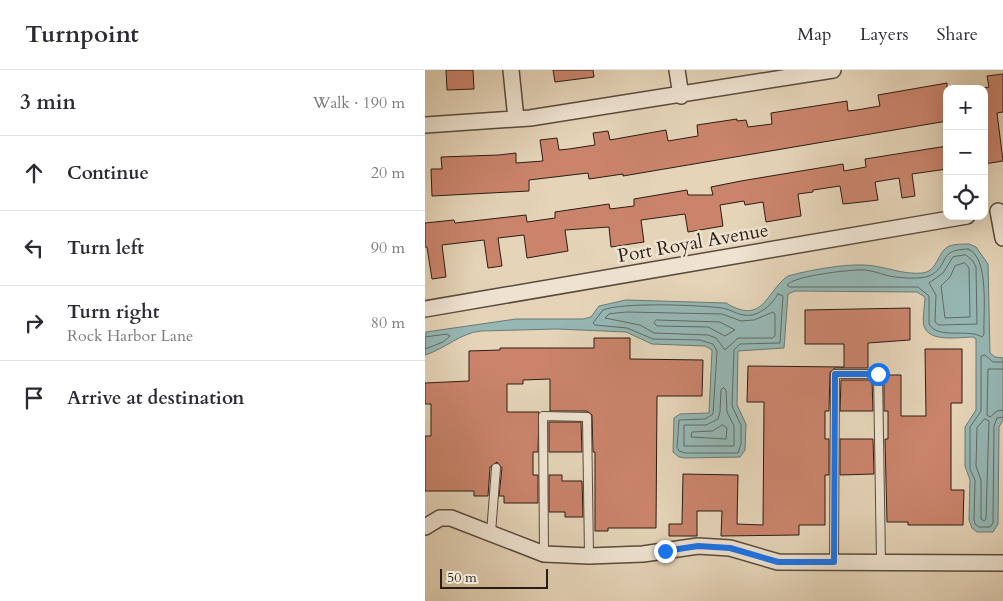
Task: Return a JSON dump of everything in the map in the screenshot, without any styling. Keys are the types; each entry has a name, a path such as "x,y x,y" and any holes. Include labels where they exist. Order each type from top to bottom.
{"street":[{"path":"511,70 516,119"},
{"path":"677,70 681,96"},
{"path":"425,125 516,119 681,96 833,70"},
{"path":"995,211 1003,238"},
{"name":"Port Royal Avenue","path":"425,308 943,220"},
{"path":"425,527 440,518 451,518 543,554 589,556 643,554 698,546 730,548 778,562 1003,564"}],"lane":[{"path":"834,562 835,374 878,374 881,563"},
{"path":"543,554 543,416 587,417 589,556"},
{"path":"491,533 497,468"}],"water":[{"path":"969,244 976,247 988,264 990,353 995,357 1003,358 1003,420 999,427 998,524 993,532 977,532 972,528 969,520 970,480 965,466 965,427 976,410 976,339 973,337 945,338 932,335 927,331 923,323 925,297 917,292 795,291 788,294 784,348 738,351 737,405 746,424 745,450 740,457 685,458 679,457 673,452 674,418 680,414 709,413 712,350 705,346 652,344 626,332 557,329 481,331 459,338 425,355 426,332 516,319 583,319 591,317 599,306 626,300 726,303 749,311 757,309 763,304 788,276 847,265 872,266 908,273 923,273 932,269 942,252 949,246"}],"building":[{"path":"446,70 473,70 474,89 447,90"},
{"path":"553,70 593,70 594,77 555,82"},
{"path":"1003,74 1003,112 997,113 1003,161 988,163 989,87 987,76"},
{"path":"947,83 947,85 943,85 943,122 623,176 623,174 589,179 588,173 529,180 529,191 432,196 431,169 442,169 441,157 516,153 516,163 543,161 540,140 557,138 559,150 595,145 593,133 608,131 610,140 666,130 668,141 698,136 697,125 737,119 737,121 746,120 748,127 772,124 771,113 847,101 848,111 880,106 878,95"},
{"path":"943,147 943,170 912,174 915,196 902,198 899,178 875,182 878,200 843,204 840,186 813,190 813,192 798,194 801,216 766,222 763,202 745,205 744,201 720,205 723,226 688,232 685,214 641,220 644,242 611,247 609,227 565,230 568,251 527,258 524,235 498,238 502,266 488,268 484,240 442,245 446,277 432,279 427,247 425,247 425,223 454,220 455,223 526,215 527,222 555,218 555,212 609,204 610,209 634,206 634,199 687,190 688,195 713,195 711,187 843,164 844,171 866,167 865,159"},
{"path":"910,308 910,340 868,343 868,368 835,368 830,372 829,411 825,411 825,439 829,439 829,475 825,475 825,525 799,525 799,535 721,536 722,511 697,511 697,536 669,536 669,524 682,524 683,474 738,475 737,524 763,525 764,402 747,402 748,366 844,367 844,344 805,344 805,310"},
{"path":"594,338 630,338 630,359 703,360 702,396 657,396 656,528 608,528 608,531 595,531 595,452 593,452 592,415 587,411 550,411 550,379 523,380 523,384 507,384 507,412 539,412 538,452 533,452 533,475 538,475 538,503 504,503 504,496 499,496 502,468 497,462 490,467 488,496 474,496 474,491 425,491 425,436 431,436 431,404 425,404 425,383 469,381 469,351 500,350 500,348 594,348"},
{"path":"925,349 962,349 962,403 951,403 951,490 964,490 963,525 908,525 908,522 887,522 885,439 888,439 888,411 884,411 884,375 901,375 901,416 926,416"},
{"path":"841,380 872,380 873,411 840,411"},
{"path":"549,422 581,422 582,452 549,452"},
{"path":"840,439 873,439 874,474 840,475"},
{"path":"549,475 562,475 562,481 582,481 583,517 565,517 565,512 549,512"}],"route":[{"path":"665,551 698,546 730,548 778,562 834,562 835,374 878,374"}]}
